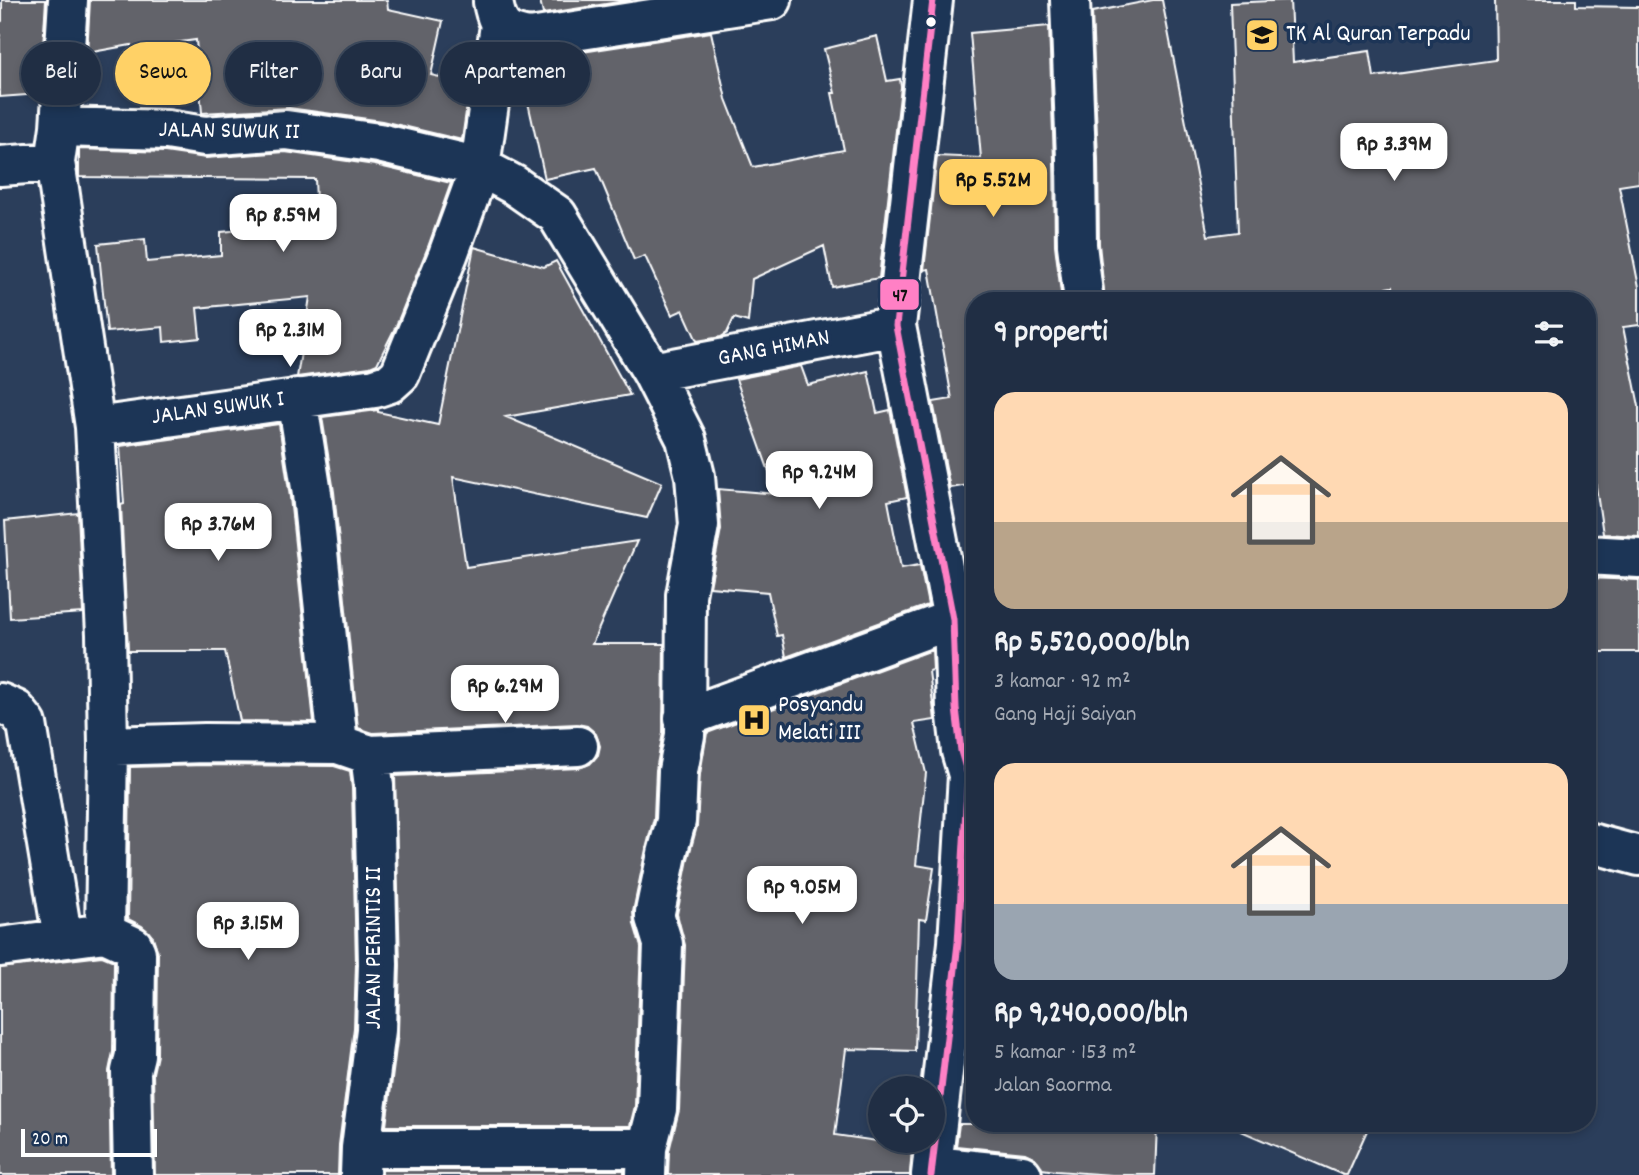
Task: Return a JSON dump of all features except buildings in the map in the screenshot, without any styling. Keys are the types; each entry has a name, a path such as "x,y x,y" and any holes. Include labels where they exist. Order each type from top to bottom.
{"street":[{"path":"68,0 57,144 95,427 106,634 108,746 105,933"},
{"path":"496,12 508,33 530,38 772,0"},
{"path":"933,0 896,326 953,619 956,708 961,751 966,763"},
{"path":"1069,0 1077,245 1083,292"},
{"name":"JALAN SUWUK I","path":"95,427 375,388 390,383 400,374 480,167 496,12"},
{"name":"JALAN SUWUK II","path":"0,166 57,144 167,130 205,136 286,130 379,144 480,167 514,185 557,215 652,372 686,439 695,476 699,525 686,595 685,735 678,771 676,821 654,918 663,944 657,1109 647,1162"},
{"name":"GANG HIMAN","path":"652,372 896,326"},
{"name":"JALAN PERINTIS II","path":"297,398 354,749 374,786 378,964 376,1030 361,1162"},
{"path":"1596,556 1639,558"},
{"path":"684,718 953,619"},
{"path":"0,703 16,710 27,724 60,916"},
{"path":"108,746 205,743 354,749 578,746"},
{"path":"1596,844 1639,856"},
{"path":"0,947 105,933 133,946 136,953 135,1055 131,1071 133,1175"},
{"path":"966,950 932,1170 1022,1175"},
{"path":"361,1162 647,1162"}],"transit line":[{"name":"47","path":"933,0 896,326 953,619 956,708 961,751 966,768"},
{"name":"47","path":"931,1175 958,943 966,809"}],"place":[{"name":"TK Al Quran Terpadu","path":"1262,35"},
{"name":"Posyandu Melati III","path":"754,720"}]}
